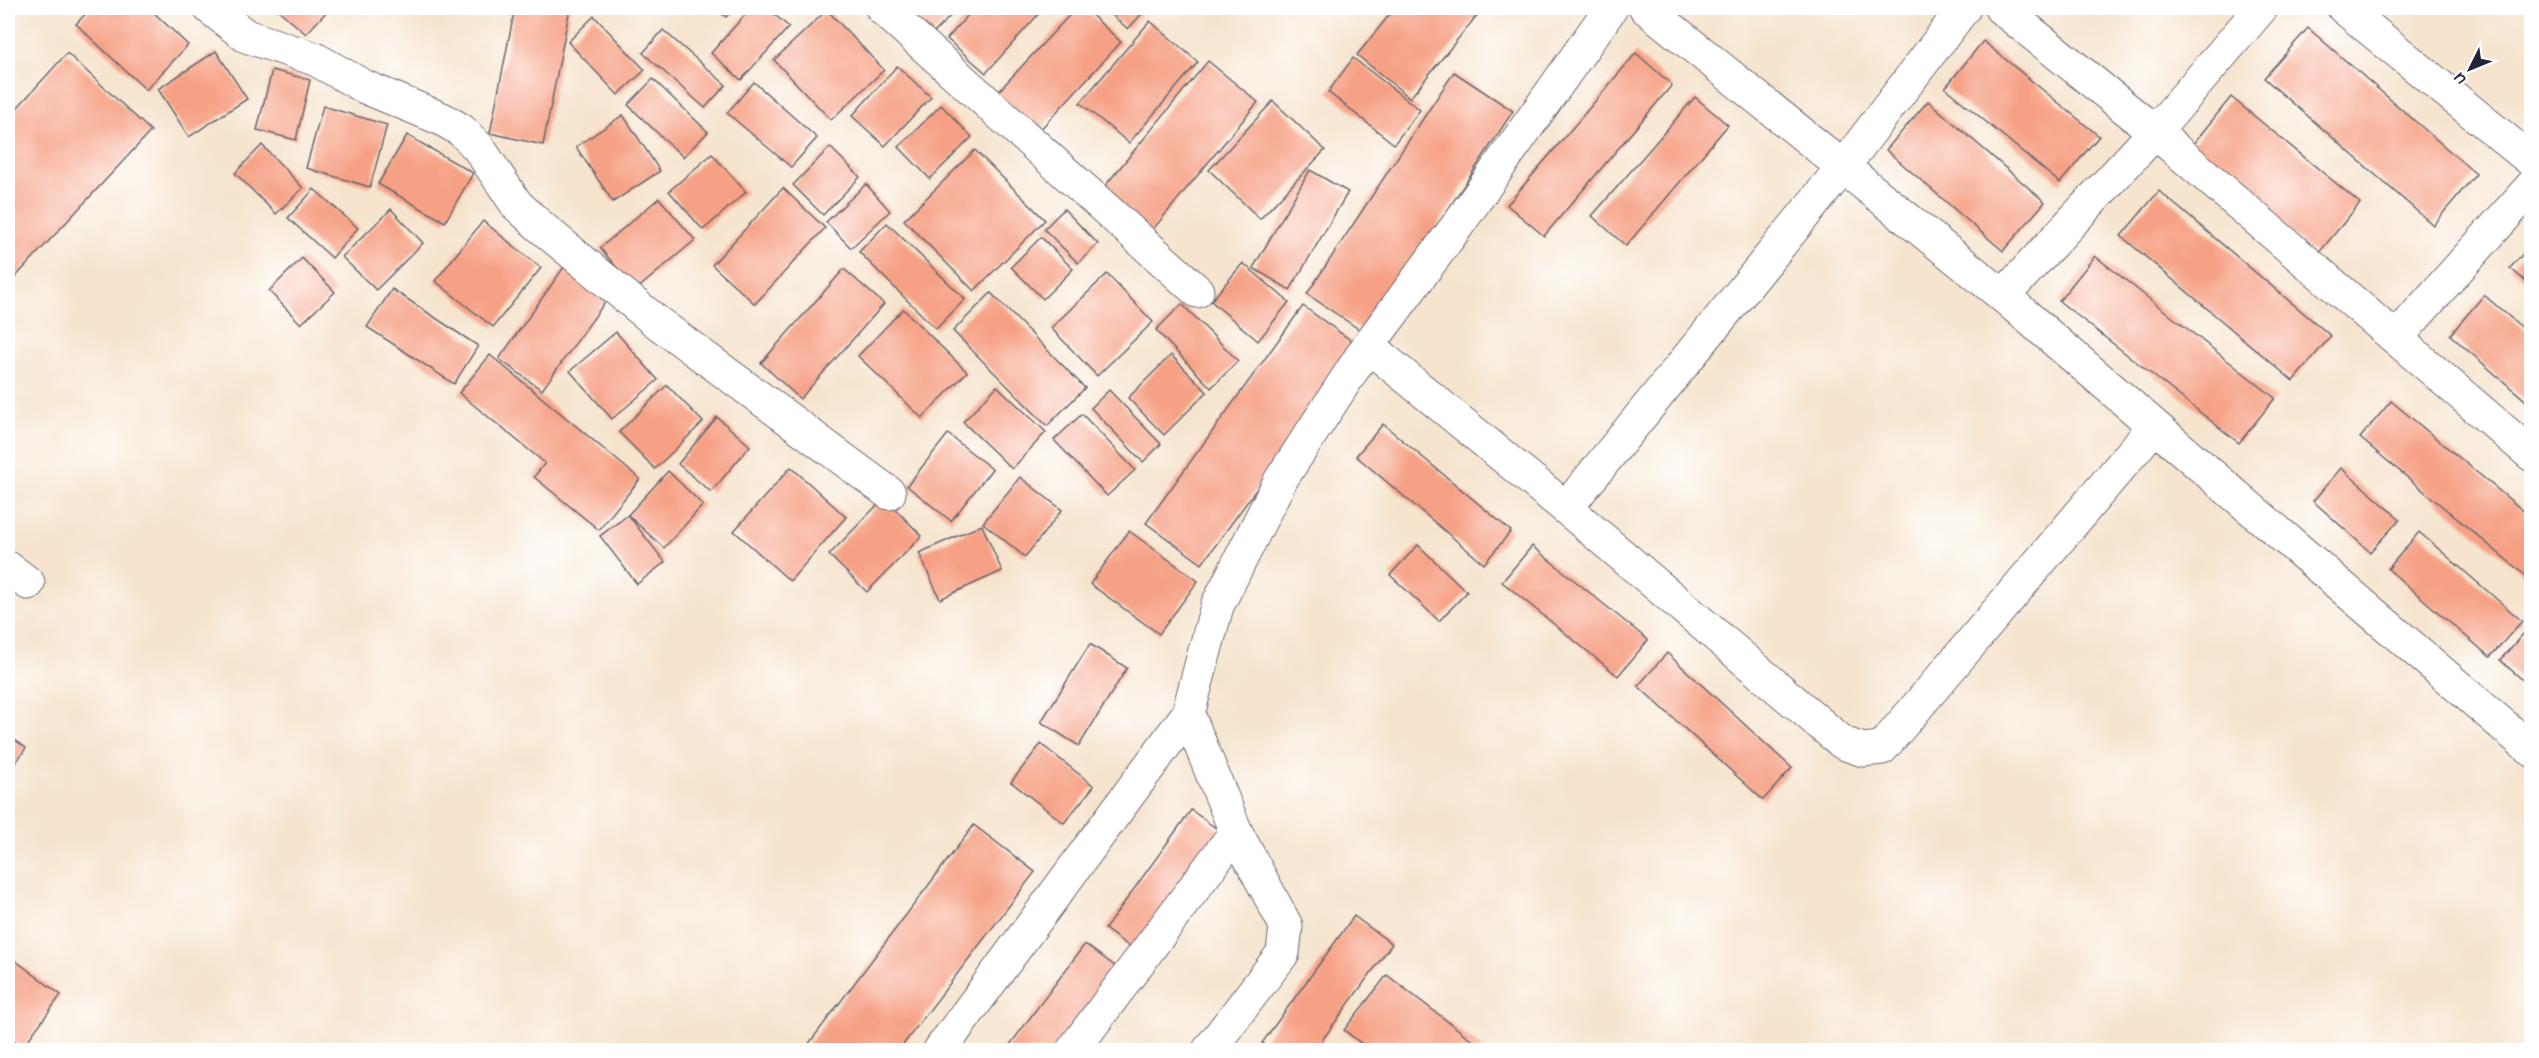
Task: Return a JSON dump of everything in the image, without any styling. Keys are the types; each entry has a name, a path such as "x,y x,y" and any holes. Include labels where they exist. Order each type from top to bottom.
{"street":[{"path":"210,8 246,36 315,58 364,87 442,119 461,130 478,147 517,205 541,227 654,320 890,493"},
{"path":"882,8 1197,291"},
{"path":"940,1050 1188,714 1217,606 1280,481 1368,346 1457,226 1611,8"},
{"path":"1646,8 2002,296 2532,750"},
{"path":"1566,508 1842,167 1964,8"},
{"path":"2001,8 2155,132 2532,455"},
{"path":"2002,296 2155,132 2261,8"},
{"path":"2344,8 2532,161"},
{"path":"2396,338 2532,186"},
{"path":"1368,346 1566,508 1843,743 1863,750 1882,748 2154,427"},
{"path":"1188,714 1236,832 1286,926 1283,953 1209,1050"},
{"path":"1073,1050 1236,832"}],"building":[{"path":"91,8 149,8 188,45 146,90 76,24"},
{"path":"276,8 330,8 306,34"},
{"path":"515,8 570,8 543,145 490,133"},
{"path":"715,8 735,8 726,17"},
{"path":"751,8 767,8 789,27 741,80 711,53"},
{"path":"904,8 958,8 933,34"},
{"path":"974,8 1044,8 986,73 947,39"},
{"path":"1076,8 1084,8 1121,42 1038,132 996,94"},
{"path":"1104,8 1147,8 1128,29"},
{"path":"1395,8 1483,8 1410,98 1357,55"},
{"path":"827,10 884,70 831,120 774,60"},
{"path":"594,16 645,70 618,95 568,42"},
{"path":"1150,21 1198,62 1129,143 1080,103"},
{"path":"2308,28 2476,174 2433,225 2264,78"},
{"path":"663,30 726,85 705,108 643,53"},
{"path":"1983,41 2099,136 2060,183 1945,88"},
{"path":"216,51 247,99 189,137 158,89"},
{"path":"67,53 151,131 8,285 8,118"},
{"path":"1636,53 1672,85 1544,236 1507,205"},
{"path":"1353,58 1420,110 1394,144 1328,92"},
{"path":"1208,61 1258,102 1150,233 1100,192"},
{"path":"897,66 931,97 885,146 852,116"},
{"path":"272,70 310,80 296,140 257,130"},
{"path":"1454,72 1513,111 1366,334 1307,294"},
{"path":"653,79 708,132 683,157 628,105"},
{"path":"754,82 817,138 791,167 727,113"},
{"path":"1695,97 1728,125 1626,246 1592,216"},
{"path":"2231,97 2360,203 2317,255 2189,149"},
{"path":"1273,101 1325,150 1260,219 1209,170"},
{"path":"1928,101 2045,202 2003,251 1886,150"},
{"path":"941,105 972,137 930,179 899,147"},
{"path":"323,106 387,125 370,187 306,168"},
{"path":"623,115 660,171 613,202 576,147"},
{"path":"407,135 473,173 445,222 378,184"},
{"path":"262,145 303,188 276,214 235,173"},
{"path":"830,147 860,177 823,215 793,185"},
{"path":"975,150 1045,220 974,291 904,220"},
{"path":"712,154 746,192 703,230 669,191"},
{"path":"1310,170 1348,192 1290,290 1253,268"},
{"path":"866,184 890,211 851,248 826,222"},
{"path":"783,188 825,228 755,304 712,265"},
{"path":"314,189 358,228 332,258 288,218"},
{"path":"2159,191 2331,336 2293,381 2121,236"},
{"path":"659,198 695,240 636,290 600,248"},
{"path":"391,209 423,243 376,290 342,257"},
{"path":"1064,209 1098,244 1078,263 1044,229"},
{"path":"483,221 541,268 493,327 435,281"},
{"path":"887,223 965,299 936,329 859,252"},
{"path":"1041,237 1073,269 1043,299 1011,267"},
{"path":"2532,244 2532,287 2510,268"},
{"path":"2095,256 2275,398 2239,443 2059,301"},
{"path":"302,258 335,292 301,324 269,291"},
{"path":"1243,263 1289,302 1258,341 1211,301"},
{"path":"564,267 608,298 542,390 499,359"},
{"path":"844,269 884,304 800,399 761,363"},
{"path":"1107,274 1153,322 1097,376 1051,328"},
{"path":"392,289 478,346 454,384 367,327"},
{"path":"991,293 1085,388 1047,426 953,331"},
{"path":"2484,295 2532,336 2532,406 2450,335"},
{"path":"1182,304 1238,361 1211,388 1156,330"},
{"path":"1303,306 1360,347 1202,564 1146,523"},
{"path":"903,309 967,372 922,418 858,356"},
{"path":"616,332 658,380 612,419 570,371"},
{"path":"490,355 640,479 599,530 534,477 545,463 459,393"},
{"path":"1171,355 1207,392 1164,435 1128,398"},
{"path":"667,385 703,422 655,469 619,432"},
{"path":"997,386 1046,432 1012,469 963,422"},
{"path":"1109,390 1161,444 1143,462 1091,408"},
{"path":"2391,401 2532,518 2532,581 2360,438"},
{"path":"1082,414 1135,470 1107,496 1054,440"},
{"path":"717,417 750,446 711,492 678,464"},
{"path":"1383,424 1511,531 1484,564 1356,456"},
{"path":"948,434 992,469 951,521 907,486"},
{"path":"791,467 846,517 790,581 734,531"},
{"path":"2341,468 2400,519 2370,552 2313,501"},
{"path":"668,471 703,505 664,548 628,515"},
{"path":"1020,477 1062,510 1025,557 983,523"},
{"path":"884,498 922,536 867,592 829,555"},
{"path":"628,515 665,562 637,584 600,536"},
{"path":"982,525 1002,571 940,599 919,553"},
{"path":"1129,531 1198,581 1159,634 1090,584"},
{"path":"2419,532 2522,621 2490,657 2388,569"},
{"path":"1418,545 1467,592 1439,621 1390,575"},
{"path":"1532,546 1648,640 1618,676 1502,582"},
{"path":"2532,624 2532,688 2500,660"},
{"path":"1090,644 1127,668 1079,746 1041,722"},
{"path":"1667,653 1792,768 1763,800 1638,686"},
{"path":"8,735 26,748 8,774"},
{"path":"1041,744 1094,786 1064,823 1011,782"},
{"path":"1191,810 1224,834 1138,953 1105,929"},
{"path":"974,825 1035,872 899,1050 804,1050"},
{"path":"1354,916 1392,944 1315,1050 1273,1050 1262,1043"},
{"path":"1085,944 1124,973 1066,1050 1006,1050"},
{"path":"8,955 61,995 23,1047 8,1036"},
{"path":"1387,975 1485,1050 1370,1050 1344,1030"}]}
